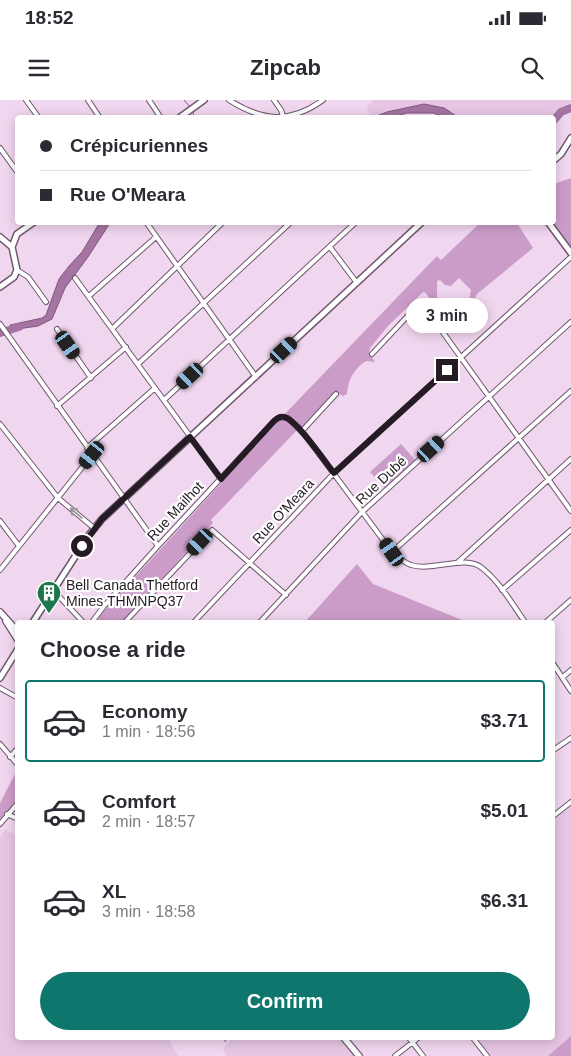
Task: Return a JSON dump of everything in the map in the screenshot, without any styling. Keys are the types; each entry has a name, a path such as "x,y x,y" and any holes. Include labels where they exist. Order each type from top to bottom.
{"main road":[{"path":"0,612 15,635"},
{"path":"5,619 15,629"},
{"path":"346,1040 358,1056"}],"street":[{"path":"26,100 36,115"},
{"path":"88,100 98,115"},
{"path":"149,100 159,115"},
{"path":"182,115 204,100"},
{"path":"229,100 253,115"},
{"path":"274,100 283,115"},
{"path":"287,115 305,111 323,100"},
{"path":"556,158 571,138"},
{"path":"0,148 15,169"},
{"path":"0,287 14,276 17,270 12,247 17,234 30,225"},
{"path":"149,225 256,377"},
{"path":"112,329 220,225"},
{"path":"138,364 288,225"},
{"path":"164,400 353,225"},
{"path":"35,620 94,528 419,225"},
{"path":"550,225 571,253"},
{"path":"0,237 12,247"},
{"path":"89,296 156,237"},
{"path":"330,247 357,283"},
{"name":"Rue O'Meara","path":"196,620 334,473 571,257"},
{"path":"17,270 28,277 46,302"},
{"path":"75,278 221,479"},
{"path":"372,354 420,304 424,306 571,511"},
{"name":"Rue Dubé","path":"262,620 362,512 571,322"},
{"path":"1,325 158,546"},
{"path":"57,329 91,378"},
{"path":"57,406 126,347"},
{"path":"87,448 155,388"},
{"path":"524,620 502,590 481,566 458,562 429,567 410,565 392,552 571,391"},
{"path":"302,432 336,394"},
{"name":"Rue Mailhot","path":"94,620 158,546 278,418 288,418 302,432 392,552"},
{"path":"0,424 58,498 94,528"},
{"path":"0,570 92,455"},
{"path":"458,562 571,460"},
{"path":"0,520 19,546"},
{"path":"129,620 212,530 286,595"},
{"path":"502,590 571,530"},
{"path":"53,590 81,620"},
{"path":"548,620 571,600"},
{"path":"0,678 15,654"},
{"path":"555,666 571,691"},
{"path":"563,677 571,670"},
{"path":"0,688 15,696"},
{"path":"555,749 571,738"},
{"path":"0,744 15,762"},
{"path":"0,754 3,748"},
{"path":"10,758 15,752"},
{"path":"555,815 571,802"},
{"path":"0,824 15,806"},
{"path":"7,814 15,818"},
{"path":"395,1056 415,1040"},
{"path":"474,1040 487,1056"},
{"path":"412,1042 423,1056"}],"shaded area":[{"path":"373,100 571,100 556,115 455,115 444,108 369,115 367,107"},
{"path":"424,104 444,108 455,115 407,113 400,115 379,115"},
{"path":"571,178 571,253 550,225 556,225 556,183"},
{"path":"98,225 109,225 65,288 52,319 38,326 11,330 10,325 42,318 46,315 59,279 82,252"},
{"path":"478,225 518,225 533,248 477,294 470,309 468,307 471,290 459,278 451,286 445,285 440,280 437,281 437,302 431,301 426,293 423,292 388,326 370,348 369,353 375,362 366,361 358,367 350,379 347,394 343,396 336,392 302,429 300,427 211,520 213,523 124,620 97,620 278,421 437,256 441,260"},
{"path":"401,444 417,462 386,490 370,472"},
{"path":"357,564 373,584 462,620 307,620"},
{"path":"15,774 15,803 0,822 0,803"},
{"path":"571,806 571,1056 490,1056 478,1040 555,1040 555,819"},
{"path":"5,829 15,835 15,1040 169,1040 178,1056 0,1056 0,837"},
{"path":"571,1036 571,1056 548,1056"},
{"path":"231,1040 343,1040 356,1056 226,1056 223,1049"}],"waterway":[{"path":"184,100 190,107"},
{"path":"556,118 561,112 571,108"},
{"path":"192,110 194,115"},
{"path":"0,333 19,327"}],"place":[{"name":"Bell Canada Thetford Mines THMNPQ37","path":"49,614"}],"route":[{"path":"82,546 102,519 190,437 221,479 274,421 281,416 288,418 298,427 334,473 447,370"}]}
